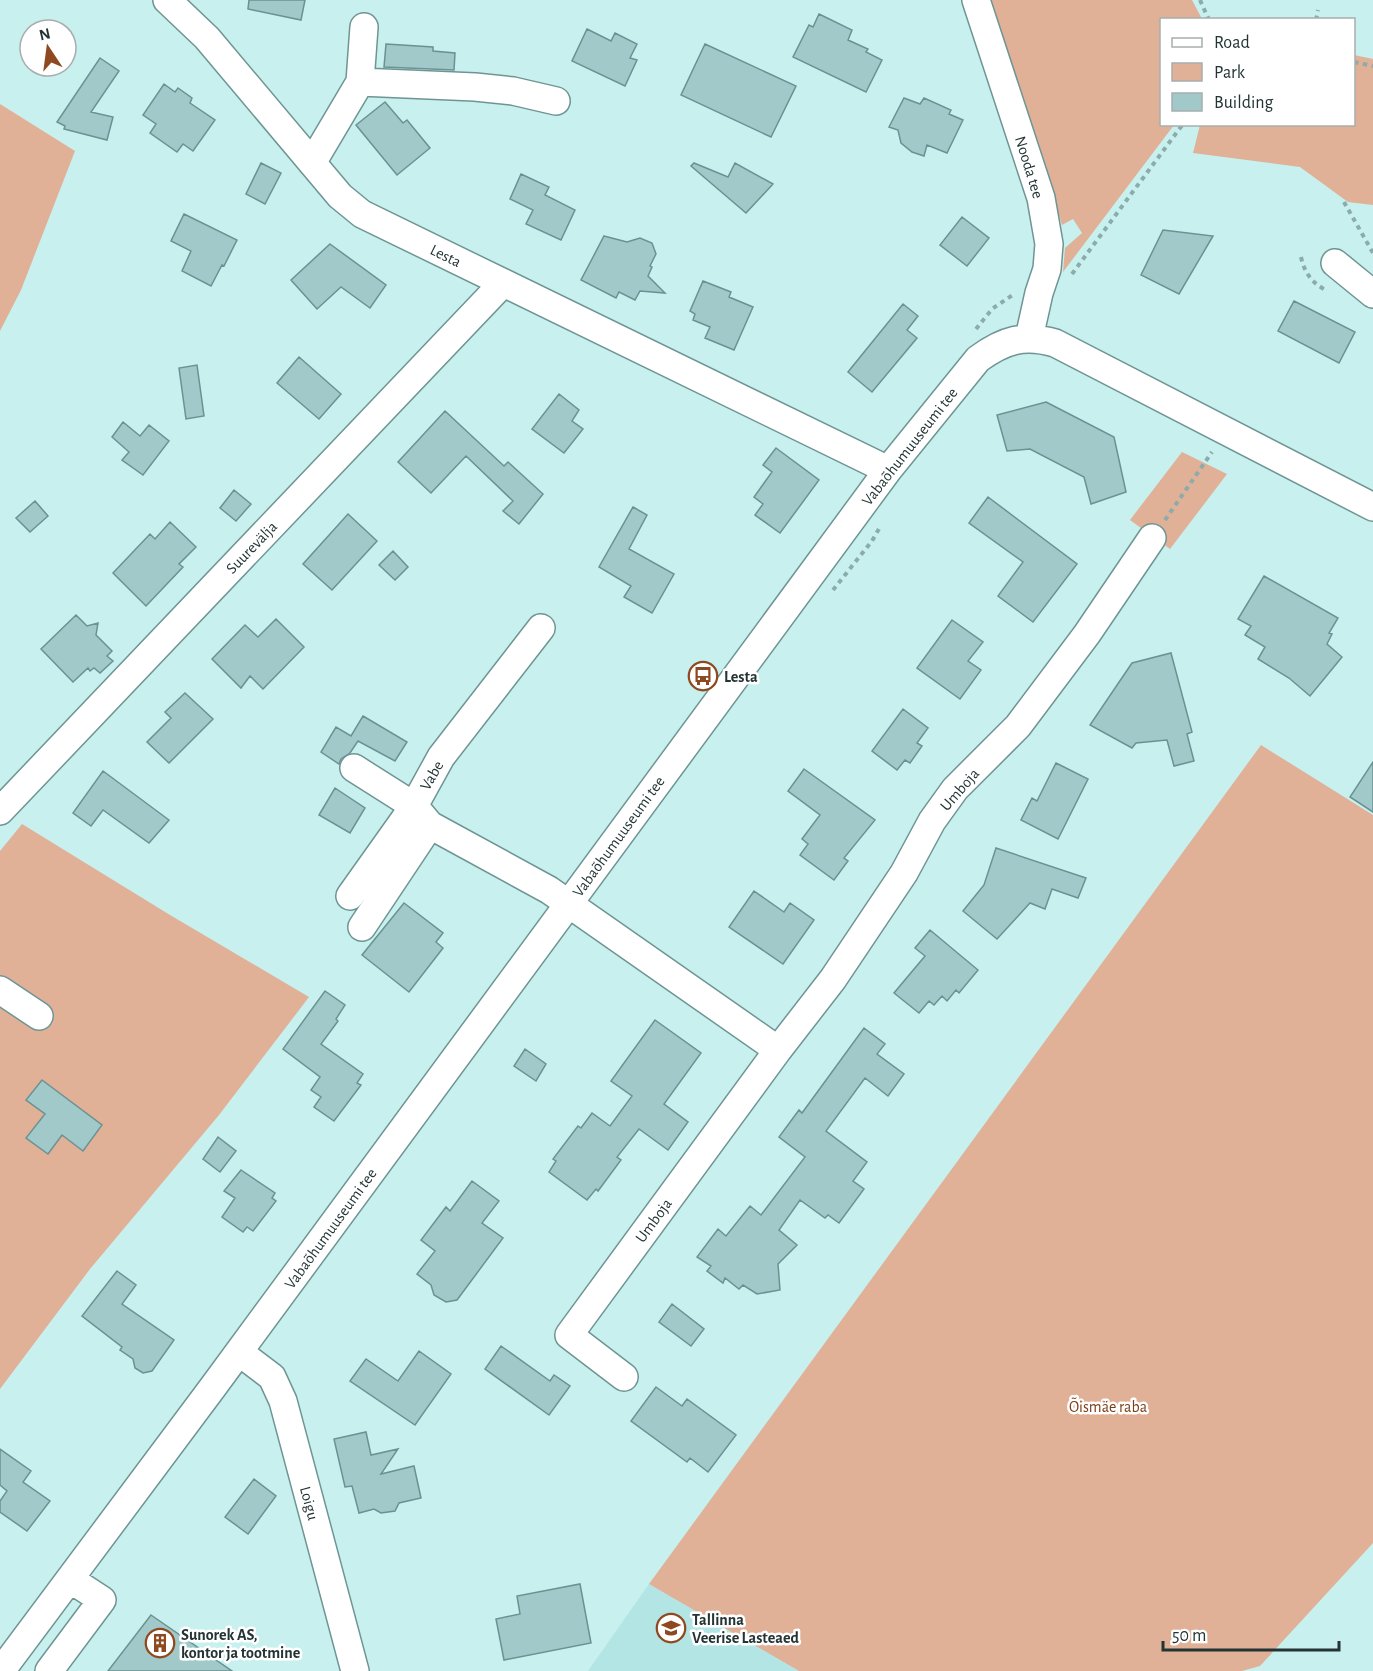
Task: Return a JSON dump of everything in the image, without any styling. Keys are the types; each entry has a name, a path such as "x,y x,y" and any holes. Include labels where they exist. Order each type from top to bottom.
{"street":[{"name":"Lesta","path":"167,0 207,38 339,196 362,214 888,470"},
{"name":"Nooda tee","path":"976,0 1041,198 1049,244 1047,268 1029,338"},
{"path":"312,163 360,82 364,27"},
{"path":"360,82 475,87 513,91 556,101"},
{"path":"1335,263 1373,294"},
{"name":"Suurevälja","path":"0,811 503,283"},
{"name":"Vabaõhumuuseumi tee","path":"2,1671 888,470 978,359 994,347 1006,342 1029,338 1055,343 1373,507"},
{"name":"Umboja","path":"624,1377 569,1335 778,1050 833,979 904,873 932,821 955,789 1018,726 1087,634 1152,538"},
{"name":"Vabe","path":"422,815 441,758 540,628"},
{"path":"354,768 422,815 549,890 778,1050"},
{"path":"350,896 422,815"},
{"path":"362,927 422,815"},
{"path":"0,990 39,1016"},
{"name":"Loigu","path":"239,1352 272,1377 283,1401 355,1671"},
{"path":"49,1671 102,1600 70,1579"}],"path":[{"path":"1200,0 1208,18"},
{"path":"1316,18 1318,10"},
{"path":"1355,62 1373,66"},
{"path":"1069,278 1182,126"},
{"path":"1344,202 1373,254"},
{"path":"1152,538 1208,459"}],"shaded area":[{"name":"Tallinna Veerise Lasteaed","path":"649,1584 799,1671 588,1671"}],"green space":[{"path":"991,0 1192,0 1201,18 1160,18 1160,126 1173,126 1063,272 1065,248 1082,233 1073,219 1062,225"},
{"path":"1355,55 1373,59 1373,205 1348,202 1300,167 1193,153 1200,126 1355,126"},
{"path":"0,104 75,151 21,290 0,331"},
{"path":"1182,452 1227,474 1170,549 1130,520"},
{"name":"Õismäe raba","path":"1261,745 1373,815 1373,1543 1260,1666 1242,1671 799,1671 649,1584"},
{"path":"22,824 309,997 219,1115 90,1269 0,1389 0,851"}],"building":[{"path":"249,0 305,0 301,20 248,9"},
{"path":"819,14 852,30 848,40 868,49 866,52 882,60 866,92 793,57 809,25 813,27"},
{"path":"587,29 611,41 615,33 637,44 630,58 637,60 625,86 572,61"},
{"path":"386,44 433,47 433,51 455,53 454,70 384,67"},
{"path":"705,44 796,86 771,137 681,95"},
{"path":"100,58 119,71 91,112 113,117 107,140 64,129 65,126 57,122"},
{"path":"164,84 175,92 178,88 192,98 190,103 215,120 193,151 183,144 177,152 150,133 156,124 143,115"},
{"path":"904,98 920,104 924,98 951,110 949,114 963,120 947,153 927,145 924,156 912,152 901,143 898,130 889,127"},
{"path":"385,102 403,123 407,120 430,148 397,175 356,125"},
{"path":"261,163 281,173 265,204 246,194"},
{"path":"694,163 728,177 735,163 773,184 746,213 691,166"},
{"path":"521,174 549,187 545,195 575,210 561,240 526,224 533,210 510,199"},
{"path":"184,214 237,240 211,286 182,271 191,251 171,241"},
{"path":"962,217 989,238 967,266 940,245"},
{"path":"1163,230 1213,236 1179,294 1141,275"},
{"path":"604,236 627,242 640,238 652,243 656,254 648,276 665,293 640,291 635,300 619,292 616,298 581,280"},
{"path":"330,244 386,285 370,308 341,287 317,309 291,280"},
{"path":"703,281 731,292 729,297 753,307 734,350 705,338 710,327 693,320 695,314 690,311"},
{"path":"1294,301 1355,332 1339,363 1278,331"},
{"path":"903,304 918,316 907,330 917,338 872,392 848,372"},
{"path":"299,357 341,394 319,419 277,383"},
{"path":"197,365 204,416 186,419 179,368"},
{"path":"559,394 579,410 572,421 583,429 564,453 532,429"},
{"path":"1046,402 1114,437 1126,492 1091,504 1084,477 1030,449 1007,451 997,415"},
{"path":"445,411 504,466 508,462 543,494 519,524 503,511 513,501 466,456 431,493 398,462"},
{"path":"123,422 140,436 149,425 169,441 143,475 122,460 129,452 112,437"},
{"path":"776,448 819,480 780,533 755,515 763,504 754,497 772,472 763,465"},
{"path":"234,490 251,504 236,521 220,508"},
{"path":"988,497 1077,564 1033,622 998,596 1023,562 969,523"},
{"path":"35,501 48,516 30,532 16,518"},
{"path":"633,507 647,515 629,549 674,574 652,613 624,597 631,586 599,567"},
{"path":"348,514 377,541 332,590 303,564"},
{"path":"170,522 196,547 179,564 183,567 146,606 113,573 150,534 155,539"},
{"path":"393,551 408,567 395,580 379,565"},
{"path":"1264,576 1338,618 1329,633 1332,634 1327,644 1342,657 1310,696 1289,678 1258,659 1265,647 1245,635 1251,626 1238,619"},
{"path":"76,615 87,626 98,623 96,635 112,651 107,656 113,661 100,673 94,668 90,671 88,668 73,682 41,649"},
{"path":"276,619 304,647 263,689 250,676 241,688 212,659 245,625 258,637"},
{"path":"952,620 983,642 968,661 981,670 960,699 917,668"},
{"path":"1171,653 1192,732 1187,734 1194,761 1174,766 1167,740 1136,743 1132,748 1090,725 1132,663"},
{"path":"185,693 213,719 169,763 147,742 171,718 165,712"},
{"path":"903,709 928,728 917,743 922,746 910,763 905,760 897,770 872,751"},
{"path":"363,716 407,742 395,761 358,741 339,764 321,752 336,727 351,736"},
{"path":"1373,762 1373,812 1350,797"},
{"path":"1056,763 1088,779 1058,839 1021,820 1032,798 1037,801"},
{"path":"804,769 875,820 844,858 848,861 834,880 800,855 808,844 802,839 820,815 788,791"},
{"path":"103,771 169,820 149,843 103,810 91,826 73,813"},
{"path":"335,788 365,808 350,833 319,815"},
{"path":"996,848 1086,878 1078,898 1052,889 1045,909 1030,903 997,939 963,911 984,885"},
{"path":"754,891 784,912 790,903 814,920 783,964 729,927"},
{"path":"404,903 443,933 436,942 443,948 409,992 362,955"},
{"path":"930,930 978,970 959,993 956,990 947,1001 942,996 934,1005 929,1001 919,1013 894,993 925,956 915,948"},
{"path":"325,991 345,1005 336,1019 338,1021 321,1044 363,1074 357,1083 361,1085 334,1121 314,1107 321,1097 311,1090 320,1077 283,1049"},
{"path":"655,1020 701,1053 664,1104 688,1122 668,1150 639,1129 617,1157 621,1160 598,1191 596,1189 587,1200 549,1172 556,1161 553,1159 578,1126 581,1128 592,1113 610,1126 632,1096 611,1081"},
{"path":"864,1028 885,1044 877,1054 904,1074 888,1096 865,1078 826,1131 867,1162 853,1181 864,1189 839,1223 828,1215 825,1218 800,1200 779,1230 797,1245 778,1264 780,1290 757,1294 743,1285 739,1289 725,1278 723,1283 707,1271 711,1266 697,1257 718,1229 726,1236 750,1206 761,1215 805,1157 779,1137 799,1110 802,1113"},
{"path":"525,1049 546,1064 536,1081 514,1066"},
{"path":"42,1080 102,1125 83,1151 62,1135 48,1154 26,1138 45,1114 26,1100"},
{"path":"218,1137 236,1151 220,1172 203,1159"},
{"path":"241,1170 275,1193 272,1198 276,1201 253,1231 247,1227 243,1232 222,1217 235,1198 224,1191"},
{"path":"472,1181 499,1201 482,1223 503,1238 457,1300 446,1302 434,1295 431,1285 417,1274 435,1251 421,1240 446,1207 450,1211"},
{"path":"117,1271 136,1285 122,1304 174,1340 152,1371 143,1373 135,1368 133,1359 120,1350 122,1347 82,1316"},
{"path":"672,1304 704,1329 691,1346 659,1322"},
{"path":"501,1346 550,1381 554,1375 570,1386 549,1415 485,1369"},
{"path":"419,1351 451,1374 415,1425 350,1381 366,1359 398,1381"},
{"path":"656,1387 682,1406 687,1399 736,1435 708,1472 690,1458 687,1462 631,1421"},
{"path":"366,1432 371,1455 398,1449 381,1474 414,1466 421,1498 399,1503 395,1511 381,1513 374,1509 359,1513 352,1486 345,1487 334,1439"},
{"path":"0,1449 31,1471 23,1482 50,1501 27,1531 0,1512 0,1501 7,1491 0,1485"},
{"path":"254,1479 276,1496 248,1534 225,1517"},
{"path":"580,1584 591,1643 504,1660 496,1619 520,1614 517,1596"},
{"name":"Sunorek AS, kontor ja tootmine","path":"151,1615 232,1671 108,1671"}],"place":[{"name":"Lesta","path":"703,676"},
{"name":"Tallinna Veerise Lasteaed","path":"671,1628"},
{"name":"Sunorek AS, kontor ja tootmine","path":"160,1643"}]}
